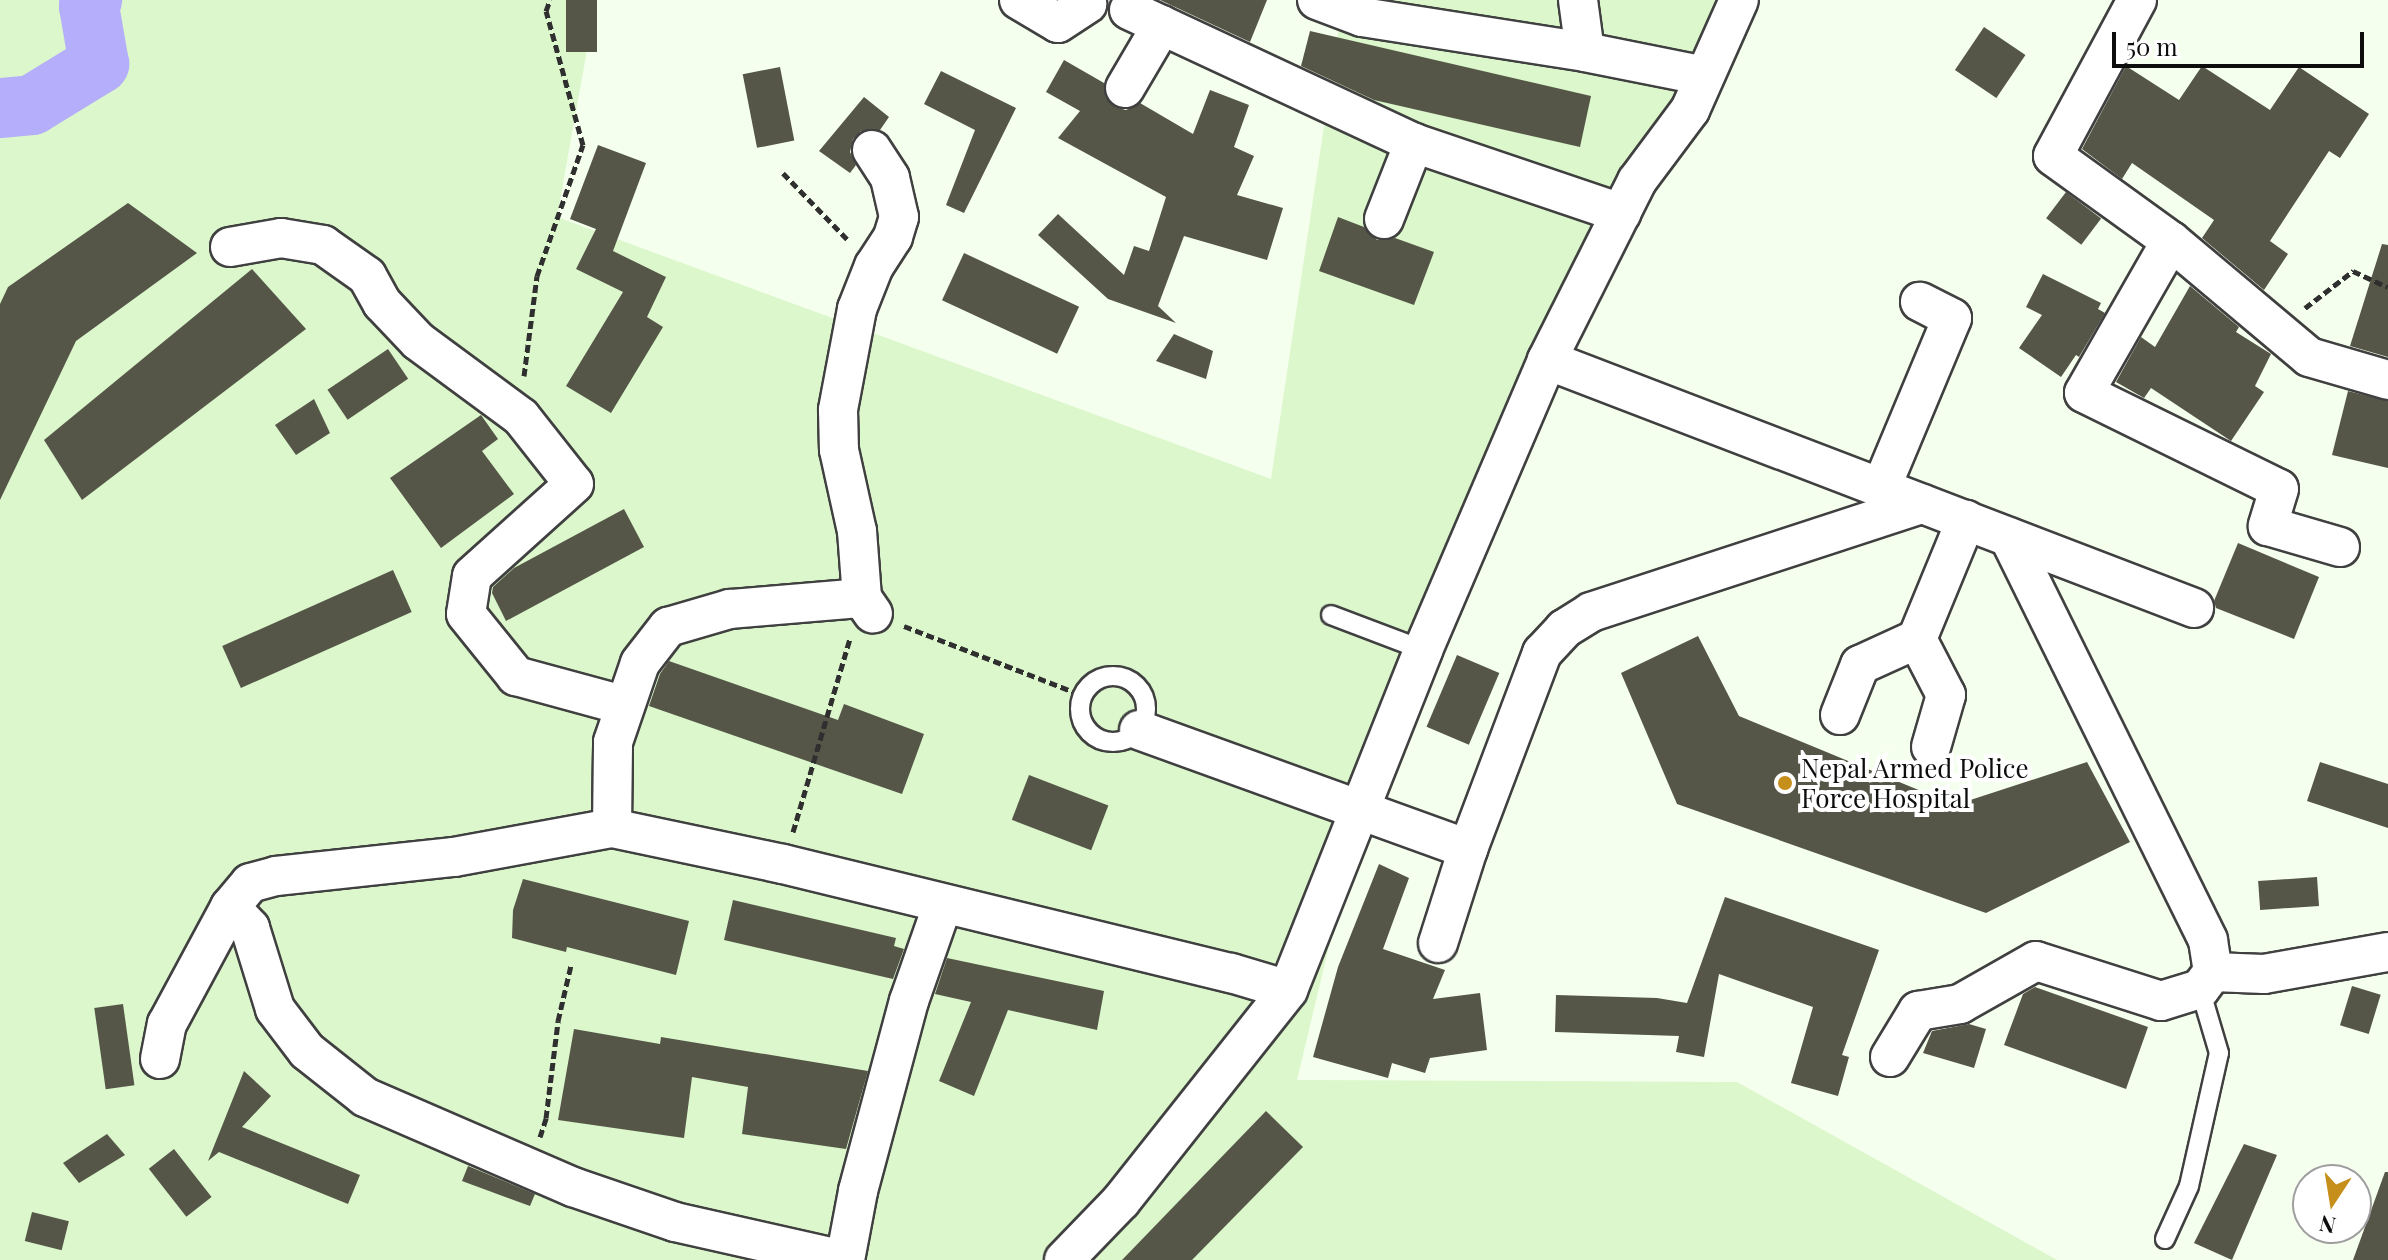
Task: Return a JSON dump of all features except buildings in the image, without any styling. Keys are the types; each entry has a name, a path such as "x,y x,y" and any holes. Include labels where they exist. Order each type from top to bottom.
{"street":[{"path":"1019,0 1058,23 1087,4"},
{"path":"1317,0 1362,17 1585,52 1705,76"},
{"path":"1578,0 1585,52"},
{"path":"1064,1260 1121,1201 1288,990 1423,650 1547,360 1637,181 1690,110 1739,0"},
{"path":"2137,0 2053,156 2171,241 2309,357 2388,380"},
{"path":"1125,88 1146,17 1414,143 1621,213"},
{"path":"1384,219 1414,143"},
{"path":"612,828 613,742 623,705 640,663 668,627 730,609 868,606 857,531 839,450 838,410 857,309 874,266 893,237 899,217 890,178 872,150"},
{"path":"230,247 281,238 323,245 367,276 382,303 418,341 521,417 574,484 472,576 466,614 516,676 623,705"},
{"path":"2171,241 2084,393 2279,489 2268,526 2340,547"},
{"path":"1881,488 1952,318 1920,302"},
{"path":"1547,360 2194,608"},
{"path":"1438,943 1468,849 1542,653 1564,629 1591,612 1922,504"},
{"path":"1840,715 1860,665 1917,639 1966,520"},
{"path":"2009,537 2208,940 2206,980"},
{"path":"1917,639 1946,695 1931,747"},
{"path":"1139,730 1468,849"},
{"path":"160,1059 167,1024 230,907 250,883 276,876 454,857 612,828 783,864 1216,969 1288,990"},
{"path":"230,907 250,928 275,1009 307,1051 365,1097 530,1168 675,1222 844,1260 858,1191 909,1001 943,904"},
{"path":"1890,1057 1918,1011 1960,1004 2036,961 2161,1001 2206,980 2264,974 2388,952"}],"lane":[{"path":"1331,615 1423,650"},
{"path":"1104,676 1125,677 1136,683 1146,700 1147,712 1139,730 1123,741 1099,739 1081,719 1082,695 1093,682 1104,676"},
{"path":"2165,1239 2189,1186 2219,1053 2206,980"}],"path":[{"path":"521,417 525,343 537,276 583,145 546,11 550,0"},
{"path":"783,173 874,266"},
{"path":"2276,330 2353,271 2388,287"},
{"path":"783,864 868,606 1082,695"},
{"path":"530,1168 546,1118 558,1021 571,965"}],"green space":[{"path":"0,0 596,0 557,217 1271,479 1343,0 1737,0 1547,360 1361,812 1297,1080 1737,1082 2057,1260 0,1260"}],"waterway":[{"path":"0,108 32,105 99,64 89,6 92,0"}],"place":[{"name":"Nepal Armed Police Force Hospital","path":"1785,783"}]}
